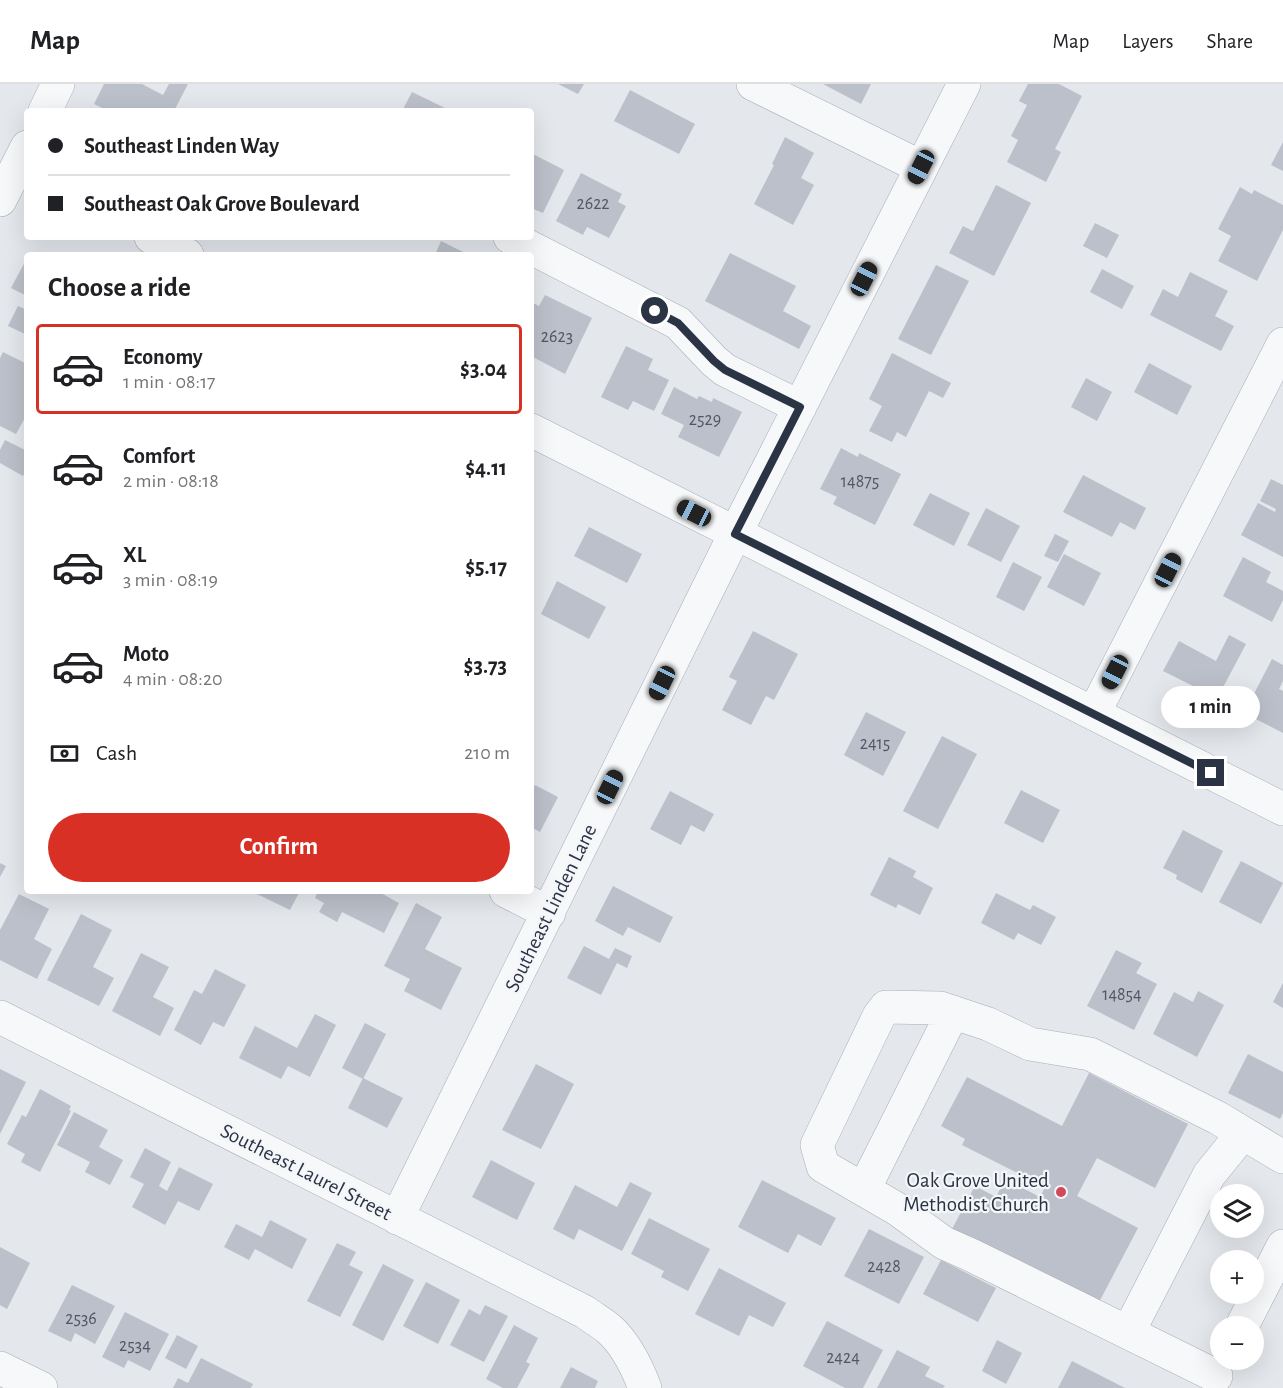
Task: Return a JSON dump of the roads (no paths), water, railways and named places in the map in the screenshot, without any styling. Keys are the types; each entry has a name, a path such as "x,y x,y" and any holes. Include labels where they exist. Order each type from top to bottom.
{"street":[{"path":"46,108 58,84"},
{"path":"753,84 921,167"},
{"name":"Southeast Linden Lane","path":"397,1218 735,534 964,84"},
{"path":"0,200 18,162"},
{"path":"157,240 181,252"},
{"path":"516,240 678,323 725,370 800,407"},
{"path":"1094,713 1283,344"},
{"path":"534,432 1283,809"},
{"path":"512,894 549,913"},
{"path":"1217,1374 944,1243 897,1209 823,1166 817,1145 879,1016 886,1006 940,1008 988,1024 1030,1044 1090,1054 1218,1118 1283,1157"},
{"path":"864,1189 952,1012"},
{"name":"Southeast Laurel Street","path":"0,1017 585,1312 609,1330 626,1349 645,1388"},
{"path":"1135,1336 1134,1321 1209,1175 1243,1133"},
{"path":"1250,1316 1274,1286 1283,1246"},
{"path":"0,1368 41,1388"}],"place":[{"name":"Oak Grove United Methodist Church","path":"1061,1192"}]}
